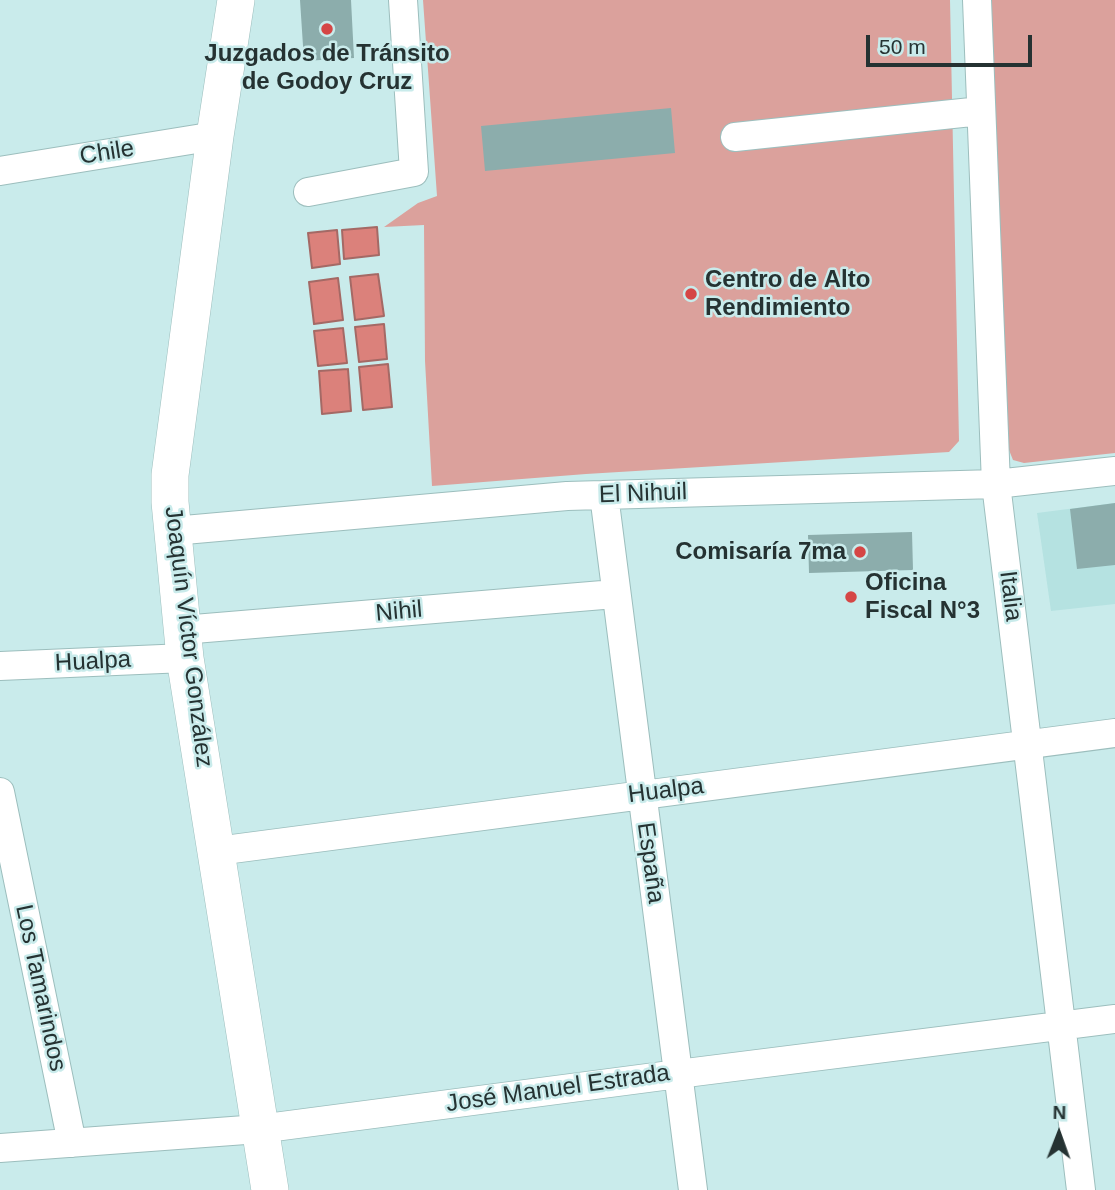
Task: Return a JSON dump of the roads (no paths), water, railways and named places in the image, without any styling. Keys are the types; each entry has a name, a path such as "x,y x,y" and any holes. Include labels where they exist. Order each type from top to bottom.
{"main road":[{"name":"Joaquín Víctor González","path":"236,0 170,475 184,644 270,1190"}],"street":[{"path":"308,192 414,172 403,0"},
{"name":"Italia","path":"977,0 996,484 1081,1190"},
{"path":"735,137 981,111"},
{"name":"Chile","path":"0,171 215,136"},
{"name":"El Nihuil","path":"173,531 604,495 996,484 1115,471"},
{"name":"España","path":"604,495 693,1190"},
{"name":"Nihil","path":"184,644 615,594"},
{"name":"Hualpa","path":"0,666 184,644"},
{"name":"Hualpa","path":"217,851 1115,733"},
{"name":"Los Tamarindos","path":"0,792 72,1143"},
{"name":"José Manuel Estrada","path":"0,1148 259,1129 678,1073 1115,1019"}],"place":[{"name":"Juzgados de Tránsito de Godoy Cruz","path":"327,29"},
{"name":"Centro de Alto Rendimiento","path":"691,294"},
{"name":"Comisaría 7ma","path":"860,552"},
{"name":"Oficina Fiscal N°3","path":"851,597"}]}
